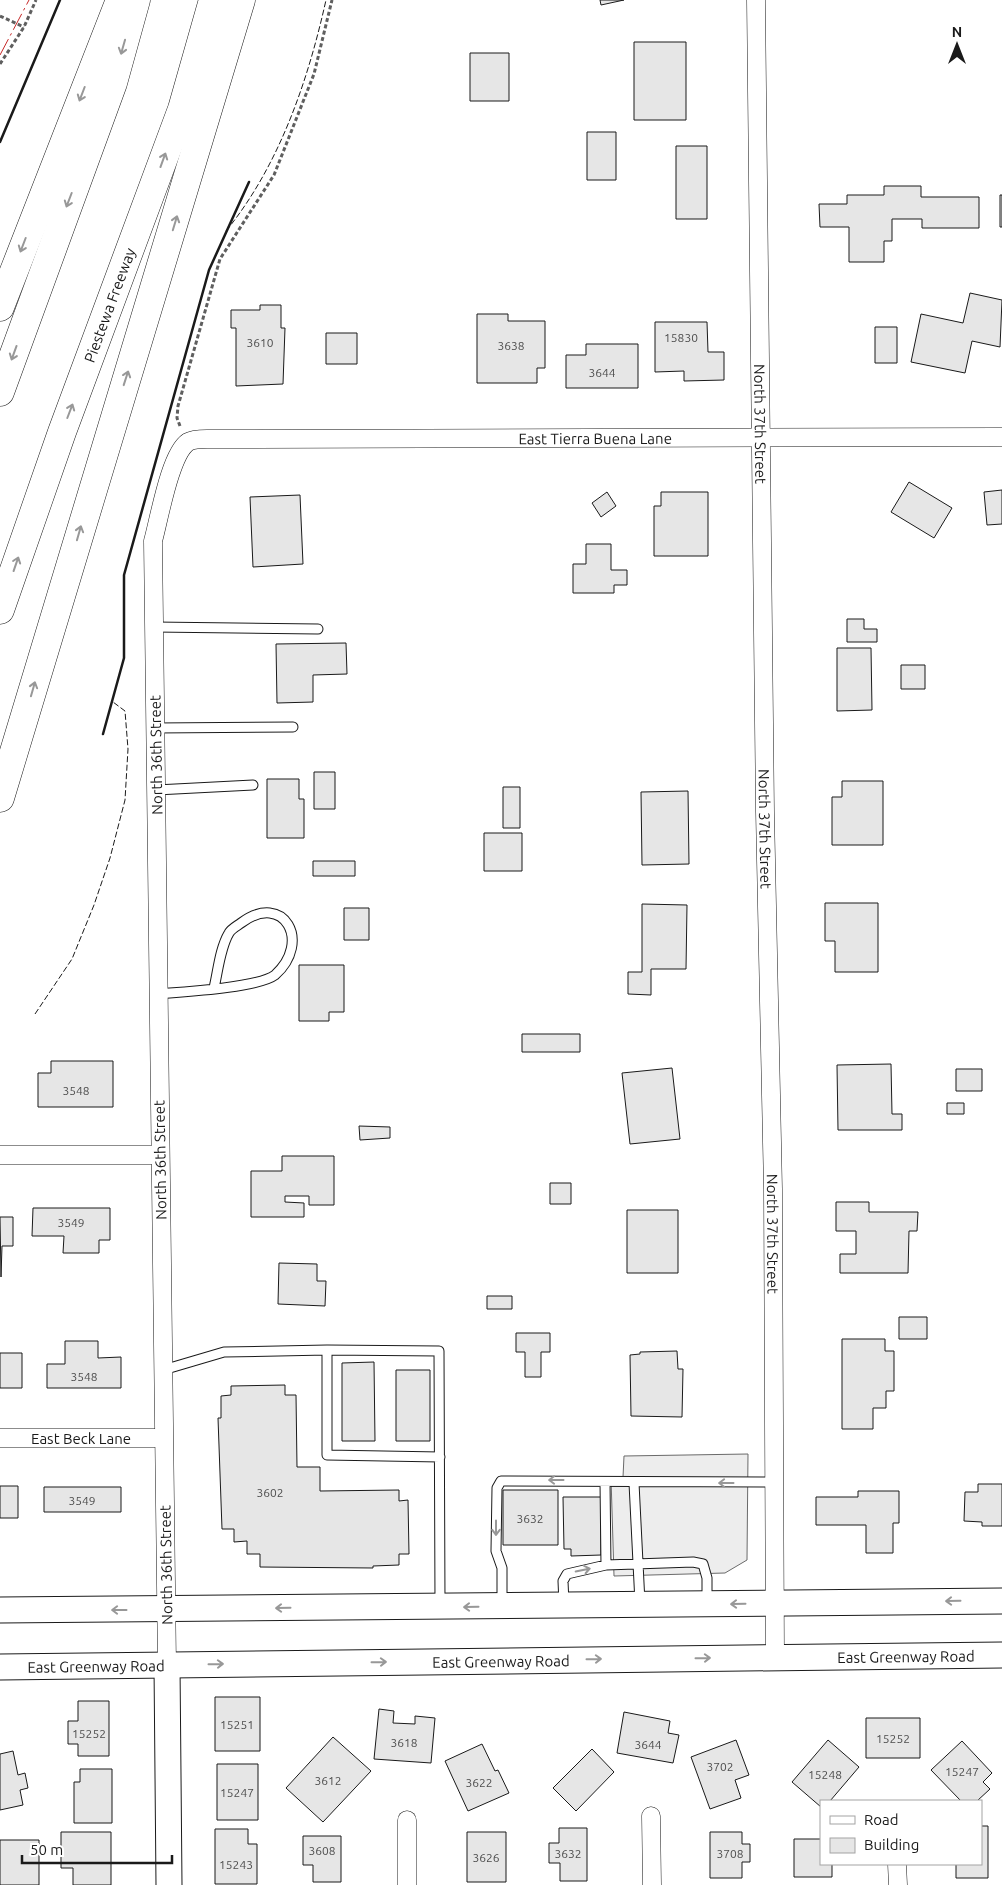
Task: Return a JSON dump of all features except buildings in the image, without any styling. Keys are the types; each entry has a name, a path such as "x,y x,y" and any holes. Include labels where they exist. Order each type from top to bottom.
{"highway":[{"path":"0,307 120,0"},
{"path":"0,392 113,83 136,0"},
{"name":"Piestewa Freeway","path":"0,610 62,432 182,109 213,0"},
{"path":"0,798 241,0"}],"main road":[{"path":"0,1610 168,1610 1002,1600"},
{"name":"East Greenway Road","path":"0,1666 1002,1655"},
{"name":"North 36th Street","path":"167,1665 169,1885"}],"street":[{"name":"North 37th Street","path":"756,0 765,812 773,1189 775,1657"},
{"name":"East Tierra Buena Lane","path":"188,442 207,439 1002,437"},
{"name":"North 36th Street","path":"167,1665 168,1610 162,1370 153,541 174,462 180,450 188,442"},
{"path":"0,1155 160,1155"},
{"name":"East Beck Lane","path":"0,1438 163,1438"},
{"path":"651,1816 652,1885"},
{"path":"407,1820 407,1885"},
{"path":"897,1865 898,1885"}],"lane":[{"path":"154,627 318,629"},
{"path":"155,728 293,727"},
{"path":"156,790 253,785"},
{"path":"158,994 214,988 253,983 274,975 289,957 294,940 290,926 282,916 265,913 247,919 230,931 214,988"},
{"path":"162,1370 224,1352 326,1350 439,1351 440,1607"},
{"path":"326,1350 327,1455 440,1457"},
{"path":"502,1606 502,1568 496,1551 497,1488 501,1481 634,1483 774,1482"},
{"path":"604,1482 606,1565"},
{"path":"634,1483 640,1605"},
{"path":"564,1606 563,1582 567,1574 606,1565 693,1562 702,1564 707,1578 707,1604"}],"path":[{"path":"0,64 24,27 36,0"},
{"path":"188,442 177,418 178,406 220,259 274,175 314,74 332,0"},
{"path":"0,16 24,27"}],"shaded area":[{"path":"748,1454 747,1560 725,1573 614,1576 611,1478 623,1477 624,1456"}],"fence":[{"path":"226,231 245,206 261,179 289,122 310,61 326,0"},
{"path":"35,1014 72,959 94,905 110,858 125,800 128,749 125,711 113,702"}],"wall":[{"path":"0,142 60,0"},
{"path":"103,734 124,658 124,575 209,270 249,182"}],"power":[{"path":"0,55 29,0"}]}
